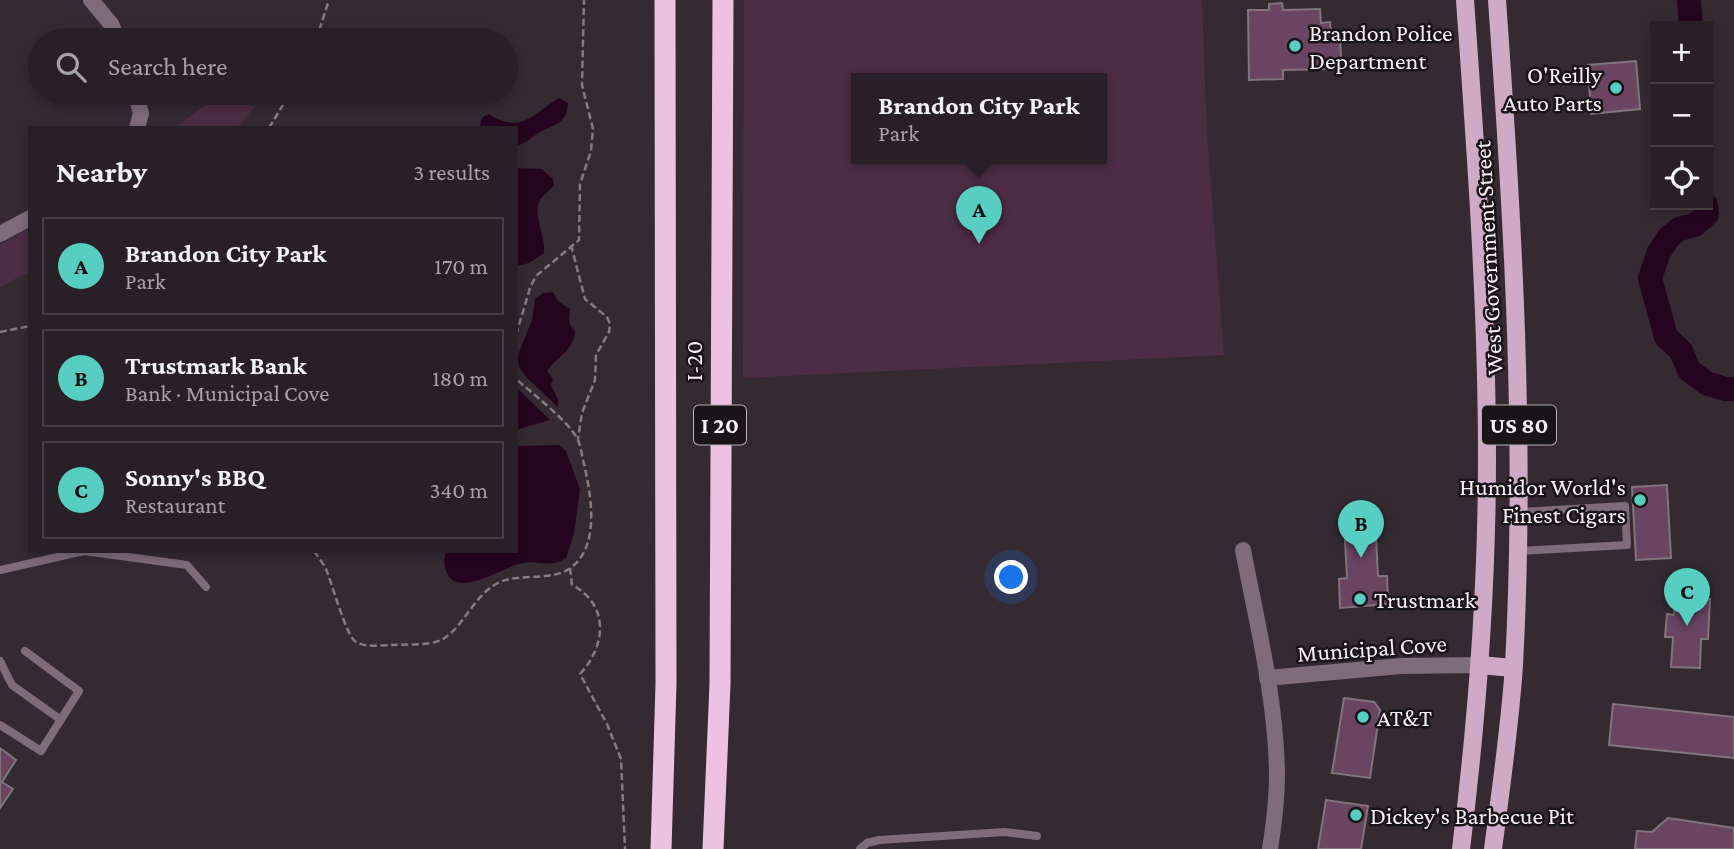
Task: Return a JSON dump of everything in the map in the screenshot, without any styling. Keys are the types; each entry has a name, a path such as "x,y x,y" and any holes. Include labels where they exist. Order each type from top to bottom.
{"highway":[{"name":"I-20","path":"661,849 666,684 665,0"},
{"name":"I-20","path":"713,849 720,684 723,0"}],"main road":[{"name":"West Government Street","path":"1461,849 1480,665 1487,459 1483,283 1465,0"},
{"name":"West Government Street","path":"1493,849 1513,668 1518,551 1518,379 1507,141 1497,0"},
{"path":"1475,142 1507,141"},
{"path":"1480,665 1513,668"}],"street":[{"path":"90,0 113,28"},
{"path":"138,126 141,113 139,105"},
{"path":"0,234 28,219"},
{"name":"Municipal Cove","path":"1243,550 1267,678 1277,772 1270,849"},
{"name":"Municipal Cove","path":"1267,678 1401,666 1480,665"}],"lane":[{"path":"1518,512 1625,506 1627,545 1518,551"},
{"path":"0,570 75,553"},
{"path":"99,553 187,565 206,587"},
{"path":"0,725 41,751 79,691 25,651"},
{"path":"0,661 12,685 61,720"},
{"path":"860,849 867,843 879,840 1005,832 1037,836"}],"path":[{"path":"320,28 330,0"},
{"path":"518,327 536,276 579,240 580,184 591,150 593,130 582,85 584,0"},
{"path":"270,126 283,105"},
{"path":"315,553 325,567 348,631 355,641 365,645 440,640 456,628 483,593 499,582 557,573 570,568 582,554 589,537 591,521 586,474 578,439 582,413 595,380 596,355 609,332 610,324 607,317 585,299 572,245"},
{"path":"0,332 28,326"},
{"path":"518,381 578,439"},
{"path":"570,568 572,585 585,592 596,604 599,643 592,661 580,674 607,724 621,759 625,849"}],"shaded area":[{"path":"744,0 1202,0 1207,134 1224,355 743,378"},
{"path":"559,98 568,103 562,120 522,144 518,145 518,126 481,126 483,117 489,114 510,123 534,116"},
{"path":"206,105 254,107 240,126 177,126"},
{"path":"518,168 542,169 553,179 554,185 541,199 538,208 544,253 531,262 520,265"},
{"path":"28,229 28,272 0,287 0,245"},
{"path":"553,292 558,301 570,309 569,323 575,331 572,343 547,371 553,379 551,385 558,399 558,407 526,377 518,362 518,355 532,320 535,299 543,293"},
{"path":"518,389 550,420 518,429"},
{"path":"559,445 566,451 580,489 574,534 566,558 549,564 534,562 515,565 471,582 453,580 445,567 446,553 518,553 518,446"}],"building":[{"name":"Brandon Police Department","path":"1282,3 1283,10 1320,9 1321,23 1330,22 1331,34 1340,34 1341,58 1331,58 1331,69 1283,70 1283,79 1249,80 1248,10 1269,10 1269,4"},
{"path":"1636,61 1640,109 1591,114 1588,65"},
{"path":"1667,485 1671,558 1636,560 1632,487"},
{"path":"1376,536 1378,576 1387,576 1388,604 1340,608 1339,579 1347,578 1345,540"},
{"path":"1675,597 1710,599 1708,639 1701,639 1700,668 1671,667 1673,637 1665,637 1667,614 1674,615"},
{"path":"1344,698 1374,702 1380,710 1370,778 1332,773"},
{"path":"1613,704 1734,717 1734,758 1609,745"},
{"path":"0,748 16,760 2,782 13,789 0,808"},
{"path":"1326,800 1368,806 1361,849 1318,849"},
{"path":"1668,818 1734,828 1734,849 1635,849 1637,831 1652,832"}],"waterway":[{"path":"1689,0 1691,21"},
{"path":"1707,210 1707,214 1695,225 1679,229 1669,237 1659,252 1650,278 1666,337 1681,351 1689,370 1706,383 1734,389"}],"place":[{"name":"Brandon Police Department","path":"1295,46"},
{"name":"O'Reilly Auto Parts","path":"1616,88"},
{"name":"Brandon City Park","path":"979,244"},
{"name":"Humidor World's Finest Cigars","path":"1640,500"},
{"name":"Trustmark Bank","path":"1361,558"},
{"name":"Trustmark","path":"1360,599"},
{"name":"Sonny's BBQ","path":"1687,626"},
{"name":"AT&T","path":"1363,717"},
{"name":"Dickey's Barbecue Pit","path":"1356,815"}]}
